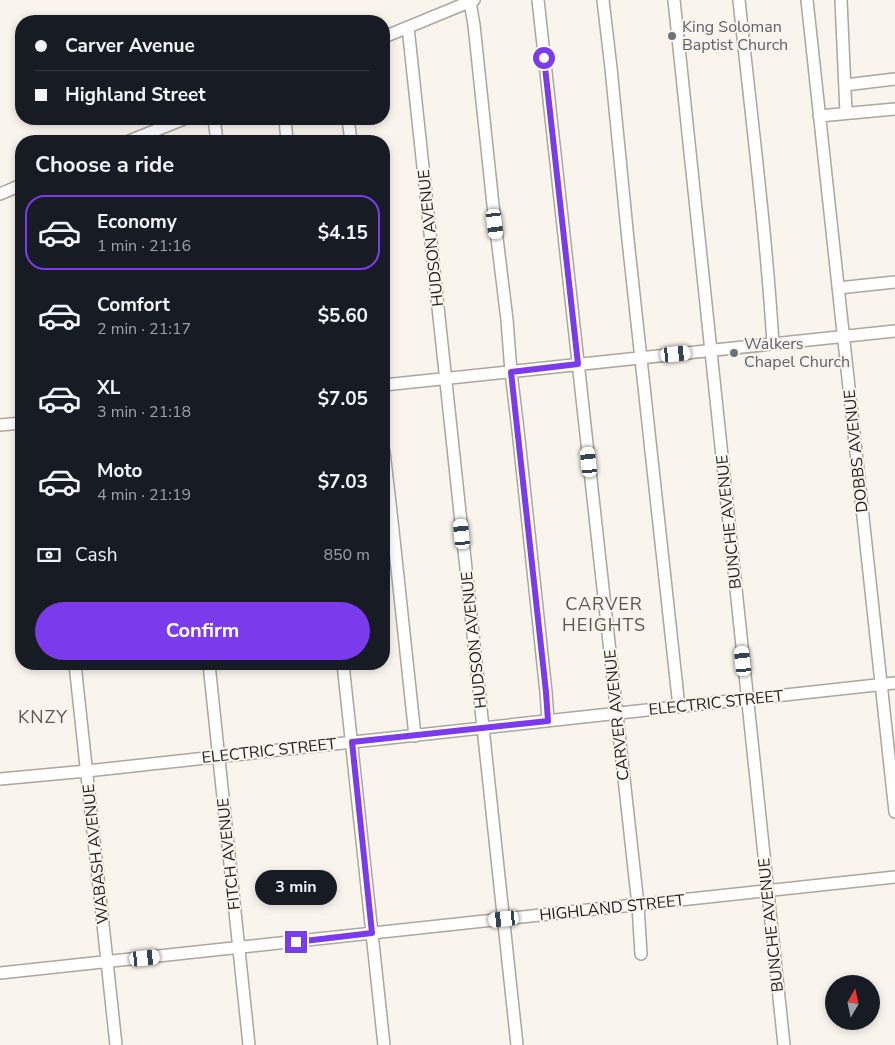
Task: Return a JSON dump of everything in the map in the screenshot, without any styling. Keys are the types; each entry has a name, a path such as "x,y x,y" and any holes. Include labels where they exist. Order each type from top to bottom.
{"street":[{"name":"CARVER AVENUE","path":"538,0 638,905 641,954"},
{"path":"603,0 679,707"},
{"name":"BUNCHE AVENUE","path":"674,0 784,1045"},
{"path":"738,0 761,201 773,344"},
{"name":"DOBBS AVENUE","path":"807,0 881,685 892,761 895,812"},
{"path":"841,0 846,114"},
{"path":"390,34 472,1 548,721"},
{"name":"HUDSON AVENUE","path":"408,27 517,1045"},
{"path":"845,85 895,79"},
{"path":"819,116 895,109"},
{"path":"156,135 173,125"},
{"path":"0,194 15,188"},
{"path":"838,288 895,282"},
{"path":"390,384 895,331"},
{"path":"0,425 15,424"},
{"path":"390,504 415,736"},
{"name":"WABASH AVENUE","path":"76,670 116,1045"},
{"name":"FITCH AVENUE","path":"210,670 249,1045"},
{"path":"344,670 384,1045"},
{"name":"ELECTRIC STREET","path":"0,779 415,736 895,683"},
{"name":"HIGHLAND STREET","path":"0,973 895,878"}],"place":[{"name":"King Soloman Baptist Church","path":"672,36"},
{"name":"Walkers Chapel Church","path":"734,353"}],"district":[{"name":"CARVER HEIGHTS","path":"604,614"},
{"name":"KNZY","path":"43,717"}],"route":[{"path":"296,942 372,933 352,742 548,721 511,372 578,364 544,58"}]}
